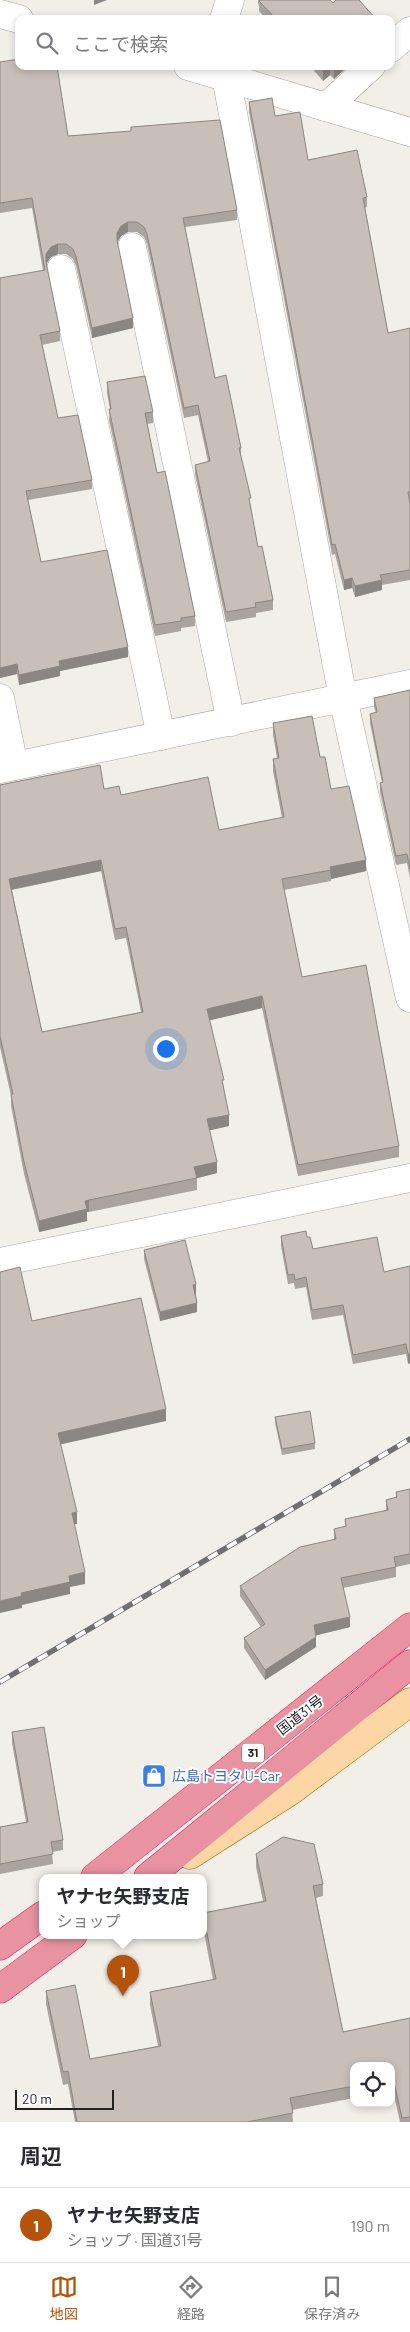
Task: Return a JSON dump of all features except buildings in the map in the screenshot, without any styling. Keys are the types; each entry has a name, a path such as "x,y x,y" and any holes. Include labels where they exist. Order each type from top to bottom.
{"highway":[{"name":"国道31号","path":"99,1874 410,1627"},
{"name":"国道31号","path":"152,1874 410,1664"},
{"path":"0,1946 39,1918"},
{"path":"0,1989 68,1939"}],"main road":[{"path":"160,1874 289,1792 410,1702"}],"street":[{"path":"225,15 230,0"},
{"path":"0,14 15,18"},
{"path":"395,44 410,31"},
{"path":"326,107 367,70"},
{"path":"224,71 326,107 407,127"},
{"path":"224,71 343,698 410,998"},
{"path":"132,247 230,722"},
{"path":"61,269 161,736"},
{"path":"0,698 7,768 410,684"},
{"path":"0,1262 410,1178"}],"railway":[{"path":"0,1682 410,1439"}],"place":[{"name":"広島トヨタ U-Car","path":"154,1776"},
{"name":"ヤナセ矢野支店","path":"123,1996"}]}
